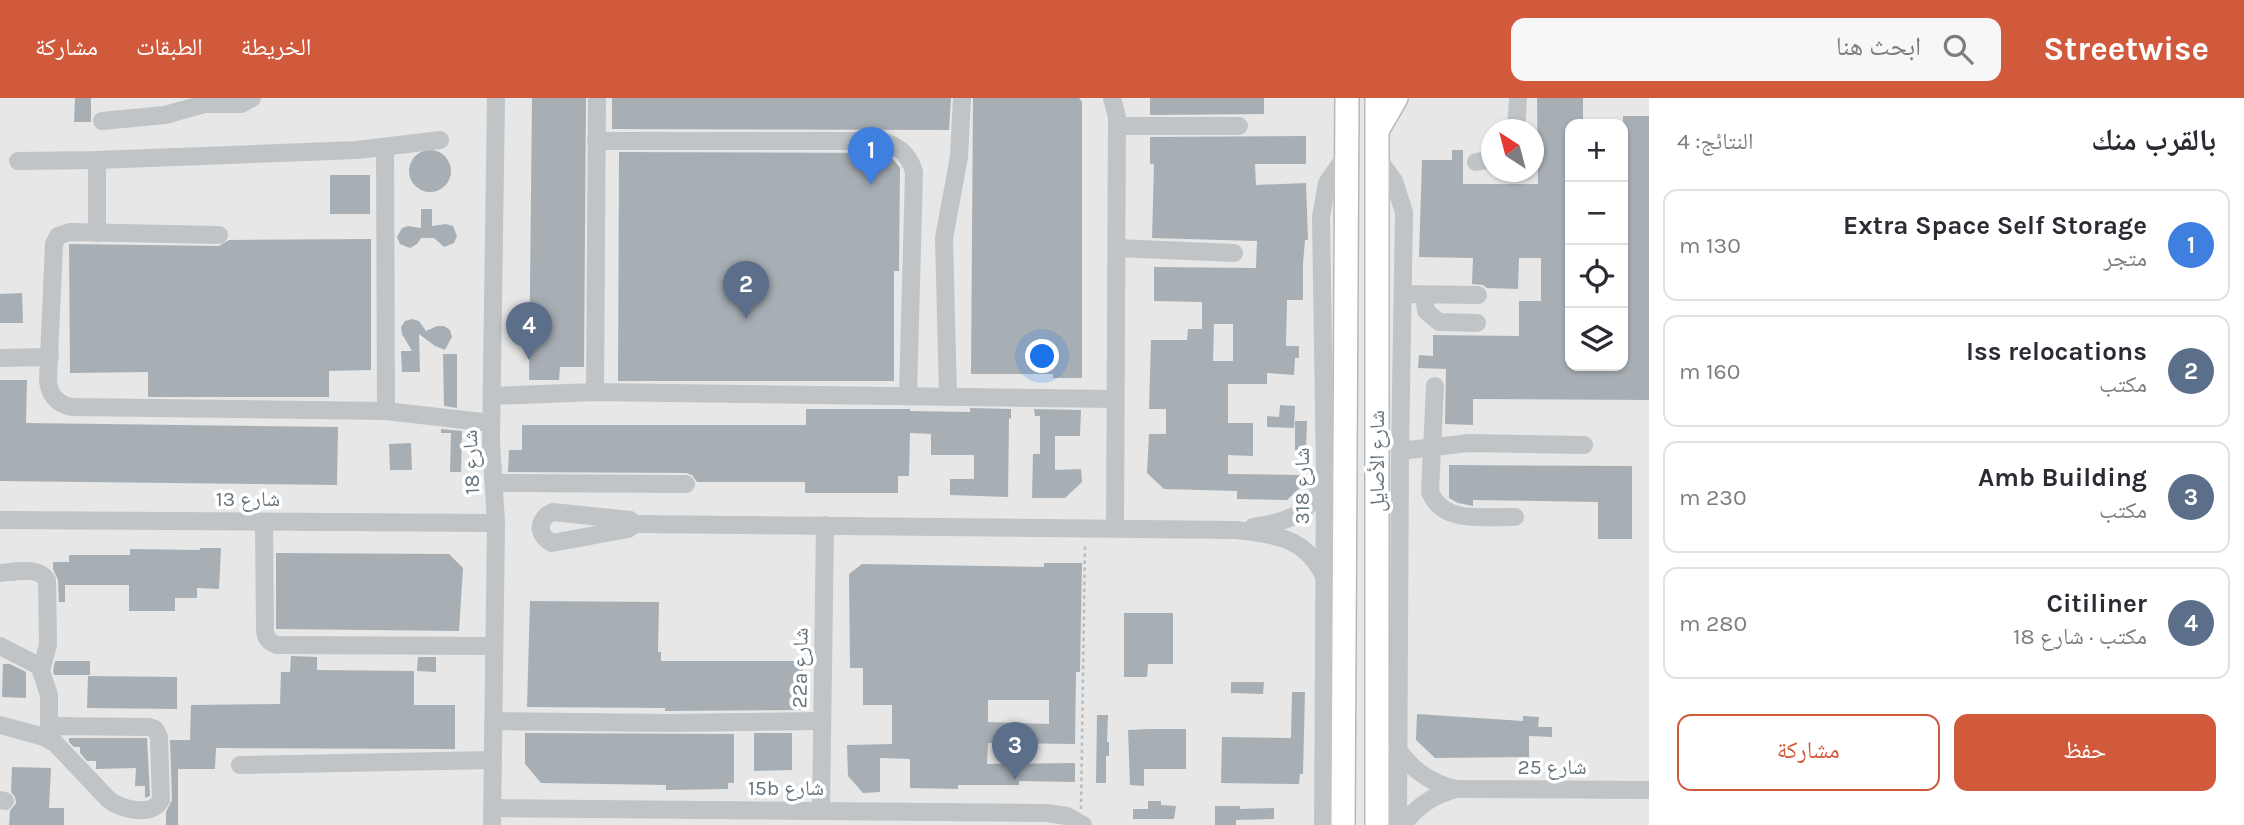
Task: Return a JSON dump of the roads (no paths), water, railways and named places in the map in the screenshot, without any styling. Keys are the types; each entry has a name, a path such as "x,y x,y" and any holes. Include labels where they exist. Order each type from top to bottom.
{"main road":[{"path":"1328,98 1346,131"},
{"name":"شارع الأصايل","path":"1343,825 1346,98"},
{"path":"1363,98 1364,202 1367,216 1376,231"},
{"name":"شارع الأصايل","path":"1377,98 1377,825"},
{"path":"1376,132 1396,98"}],"street":[{"path":"102,121 160,116 204,104 242,104 252,98"},
{"name":"شارع 18","path":"493,817 496,523 491,423 496,98"},
{"path":"594,393 597,98"},
{"path":"948,396 944,237 959,157 962,98"},
{"path":"1112,98 1117,122 1115,528"},
{"path":"1117,122 1122,98"},
{"path":"1517,119 1518,98"},
{"path":"1117,122 1239,126"},
{"path":"18,161 376,149 440,140"},
{"path":"596,141 875,141 890,144 903,152 914,172 908,396"},
{"path":"385,147 386,411"},
{"name":"شارع 318","path":"1323,825 1325,476 1321,205 1332,173 1346,154"},
{"path":"1376,156 1394,181 1404,212 1398,825"},
{"path":"97,160 97,233"},
{"path":"219,235 65,232 55,240 48,380 51,393 58,402 68,406 386,411 491,423"},
{"path":"1117,248 1234,253"},
{"path":"1403,294 1478,295"},
{"path":"1424,295 1426,310 1439,322 1477,323"},
{"path":"0,358 50,357"},
{"path":"1435,386 1430,492 1434,501 1452,515 1515,517"},
{"path":"492,396 594,393 1115,399"},
{"path":"1400,450 1469,443 1584,445"},
{"path":"1236,530 1281,522 1293,517 1314,500 1325,476"},
{"path":"494,483 686,484"},
{"name":"شارع 13","path":"0,520 496,523"},
{"path":"264,522 265,634 271,643 495,646"},
{"path":"635,524 1236,530 1279,536 1298,545 1314,559 1325,578"},
{"name":"22a شارع","path":"821,811 825,524"},
{"path":"0,573 38,572 46,577 48,645 41,675 49,695 49,733 118,807 153,808 160,803 159,737 155,729 149,727 49,733 0,725"},
{"path":"0,646 41,667"},
{"path":"493,721 822,721"},
{"name":"شارع 25","path":"1397,748 1410,765 1426,778 1455,789 1649,790"},
{"path":"240,765 493,760"},
{"name":"شارع 25","path":"1403,825 1421,805 1455,789"},
{"name":"15b شارع","path":"493,817 654,818 821,811 934,819 1047,813 1080,823"}],"place":[{"name":"Extra Space Self Storage","path":"871,185"},
{"name":"Iss relocations","path":"746,319"},
{"name":"Citiliner","path":"529,360"},
{"name":"Amb Building","path":"1015,780"}]}
